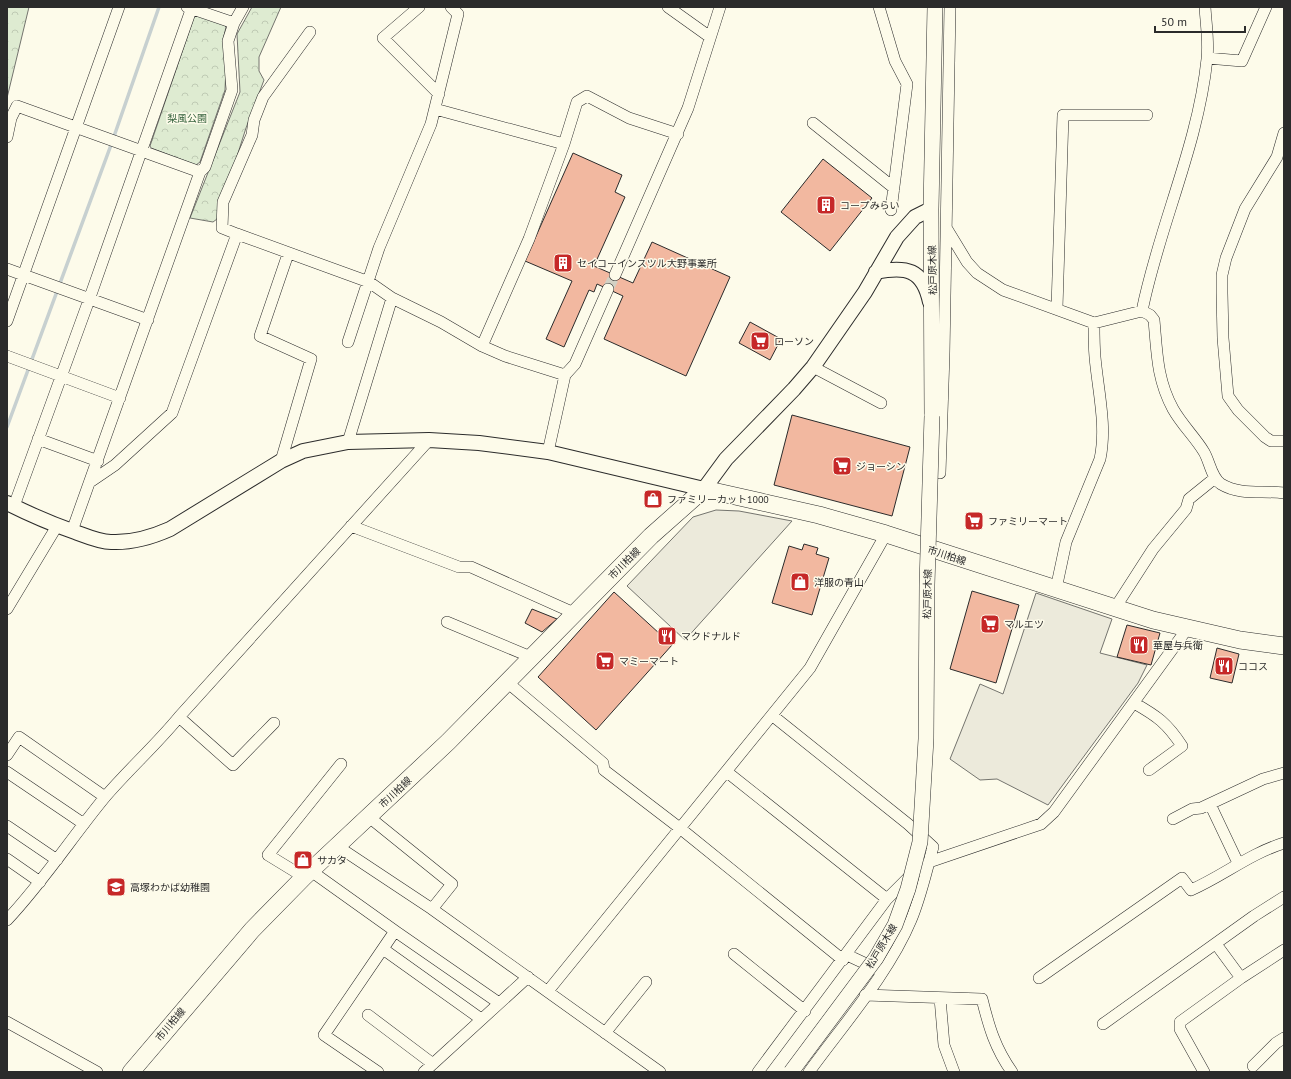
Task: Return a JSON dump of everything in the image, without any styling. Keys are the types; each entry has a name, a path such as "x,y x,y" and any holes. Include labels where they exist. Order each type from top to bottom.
{"main road":[{"name":"松戸原木線","path":"791,1072 876,958 895,925 908,889 920,842 926,739 927,585 932,416 932,209 935,7"},
{"name":"市川柏線","path":"131,1072 252,930 307,874 448,742 651,536 704,489 819,515 886,534 1115,608 1187,629 1240,640 1284,646"}],"street":[{"path":"7,321 119,7"},
{"path":"72,531 200,172 205,167 232,90 228,41 234,24 243,7"},
{"path":"419,7 384,38 438,94"},
{"path":"348,342 379,248 396,203 422,145 435,109 458,14 451,7"},
{"path":"668,7 710,37"},
{"path":"615,275 678,134 688,108 720,7"},
{"path":"879,7 895,61 907,84 891,210"},
{"path":"940,472 947,229 950,7"},
{"path":"1142,311 1147,284 1192,142 1207,58 1205,7"},
{"path":"1207,58 1242,61 1266,7"},
{"path":"234,24 190,8 142,152 89,300 38,439 10,505 57,526 109,542 128,541 159,534 281,461 310,450 348,442 429,440 479,443 548,452 704,489 726,459 794,390 813,367 853,311 896,237 914,217 932,209"},
{"path":"310,32 263,97 254,120 252,135 223,202 222,228 288,254 310,259 369,282 392,298 441,322 482,346 505,356 565,375"},
{"path":"482,346 529,239 564,144 577,102 587,96 629,118 678,134"},
{"path":"7,137 11,118 17,106 76,126 142,152 200,172"},
{"path":"435,109 564,144"},
{"path":"1056,308 1063,115 1146,115"},
{"path":"813,123 894,188"},
{"path":"1284,133 1277,157 1245,209 1226,258 1222,275 1222,293 1223,338 1228,396 1238,410 1271,441 1284,441"},
{"path":"947,229 967,262 977,273 1003,290 1094,323 1142,311 1150,315 1154,320 1158,368 1161,382 1173,409 1204,452 1215,478 1220,483 1236,491 1284,493"},
{"path":"90,482 115,465 172,414 237,234"},
{"path":"281,461 311,359 260,336 288,254"},
{"path":"7,269 89,300 148,320"},
{"path":"876,272 893,269 905,269 915,274 922,281 928,293 933,314"},
{"path":"548,452 565,375 575,364 608,289"},
{"path":"348,442 392,298"},
{"path":"1056,589 1066,542 1095,473 1103,446 1103,422 1094,354 1094,323"},
{"path":"7,356 120,398"},
{"path":"813,367 881,403"},
{"path":"38,439 98,461"},
{"path":"7,920 40,882 105,797 133,766 158,742 179,716 429,440"},
{"path":"1115,608 1153,549 1186,509 1190,499 1215,478"},
{"path":"7,609 12,591 57,526"},
{"path":"351,526 459,568 471,567 574,613"},
{"path":"548,991 681,829 810,668 886,534"},
{"path":"447,622 531,657"},
{"path":"758,1072 806,1011 887,899 912,874 929,862 1041,824 1054,812 1187,629"},
{"path":"507,682 603,763 604,770 845,958 882,972"},
{"path":"1134,703 1159,718 1173,732 1182,746 1149,770"},
{"path":"179,716 233,766 274,723"},
{"path":"772,716 908,824 933,847 927,876 910,921 894,953 882,972 809,1072"},
{"path":"7,756 19,737 105,797"},
{"path":"341,764 268,855 307,874 395,931 499,1003"},
{"path":"7,772 84,824"},
{"path":"727,772 887,899"},
{"path":"1173,819 1192,809 1201,808 1263,779 1284,773"},
{"path":"1210,804 1238,863"},
{"path":"369,816 452,884 432,909"},
{"path":"7,826 57,860"},
{"path":"1039,978 1182,878 1191,890 1238,863 1284,843"},
{"path":"337,846 432,909 528,976 660,1072"},
{"path":"7,859 40,882"},
{"path":"1103,1024 1254,916 1284,897"},
{"path":"378,1072 324,1035 395,931"},
{"path":"1216,944 1241,978"},
{"path":"383,949 481,1019"},
{"path":"1204,1072 1180,1029 1180,1022 1241,978 1284,950"},
{"path":"734,954 806,1011"},
{"path":"424,1072 528,976"},
{"path":"605,1032 646,982"},
{"path":"865,995 982,999 997,1048 1012,1072"},
{"path":"940,998 944,1046 954,1072"},
{"path":"368,1015 433,1064"},
{"path":"7,1022 97,1072"},
{"path":"1252,1066 1276,1042 1284,1038"}],"green space":[{"path":"7,7 29,7 7,98"},
{"path":"252,7 281,7 259,57 259,71 264,80 246,128 217,219 213,222 190,218 240,92 237,34"},
{"name":"梨風公園","path":"199,15 223,24 226,27 223,40 226,67 225,90 200,162 196,165 151,148 150,146 194,17"}],"shaded area":[{"path":"716,510 739,511 792,521 685,640 627,586 693,517"},
{"path":"1036,593 1112,619 1100,653 1147,665 1138,683 1048,805 997,779 980,780 950,759 980,684 1003,694"}],"building":[{"name":"セイコーインスツル大野事業所","path":"573,153 622,175 615,192 625,197 594,266 633,283 652,242 730,277 686,376 604,339 623,296 597,284 594,292 589,290 564,347 546,339 572,281 525,261"},
{"name":"コープみらい","path":"823,159 872,198 830,251 781,212"},
{"name":"ローソン","path":"750,322 781,339 770,360 739,343"},
{"name":"ジョーシン","path":"792,415 910,447 892,516 774,485"},
{"path":"804,544 818,548 816,554 829,558 812,615 772,603 789,546 802,550"},
{"path":"972,591 1019,605 996,683 950,669"},
{"name":"マミーマート","path":"614,592 672,645 596,730 538,677"},
{"path":"532,609 557,619 542,632 525,623"},
{"name":"華屋与兵衛","path":"1127,625 1160,633 1151,665 1117,657"},
{"name":"ココス","path":"1217,648 1239,654 1232,683 1210,678"}],"waterway":[{"path":"7,427 111,145 159,7"}],"tunnel":[{"path":"608,289 615,275"}],"place":[{"name":"コープみらい","path":"826,205"},
{"name":"セイコーインスツル大野事業所","path":"563,263"},
{"name":"ローソン","path":"760,341"},
{"name":"ジョーシン","path":"842,466"},
{"name":"ファミリーカット1000","path":"653,499"},
{"name":"ファミリーマート","path":"974,521"},
{"name":"洋服の青山","path":"800,582"},
{"name":"マルエツ","path":"990,624"},
{"name":"マクドナルド","path":"667,636"},
{"name":"華屋与兵衛","path":"1139,645"},
{"name":"マミーマート","path":"605,661"},
{"name":"ココス","path":"1224,666"},
{"name":"サカタ","path":"303,860"},
{"name":"高塚わかば幼稚園","path":"116,887"}]}
